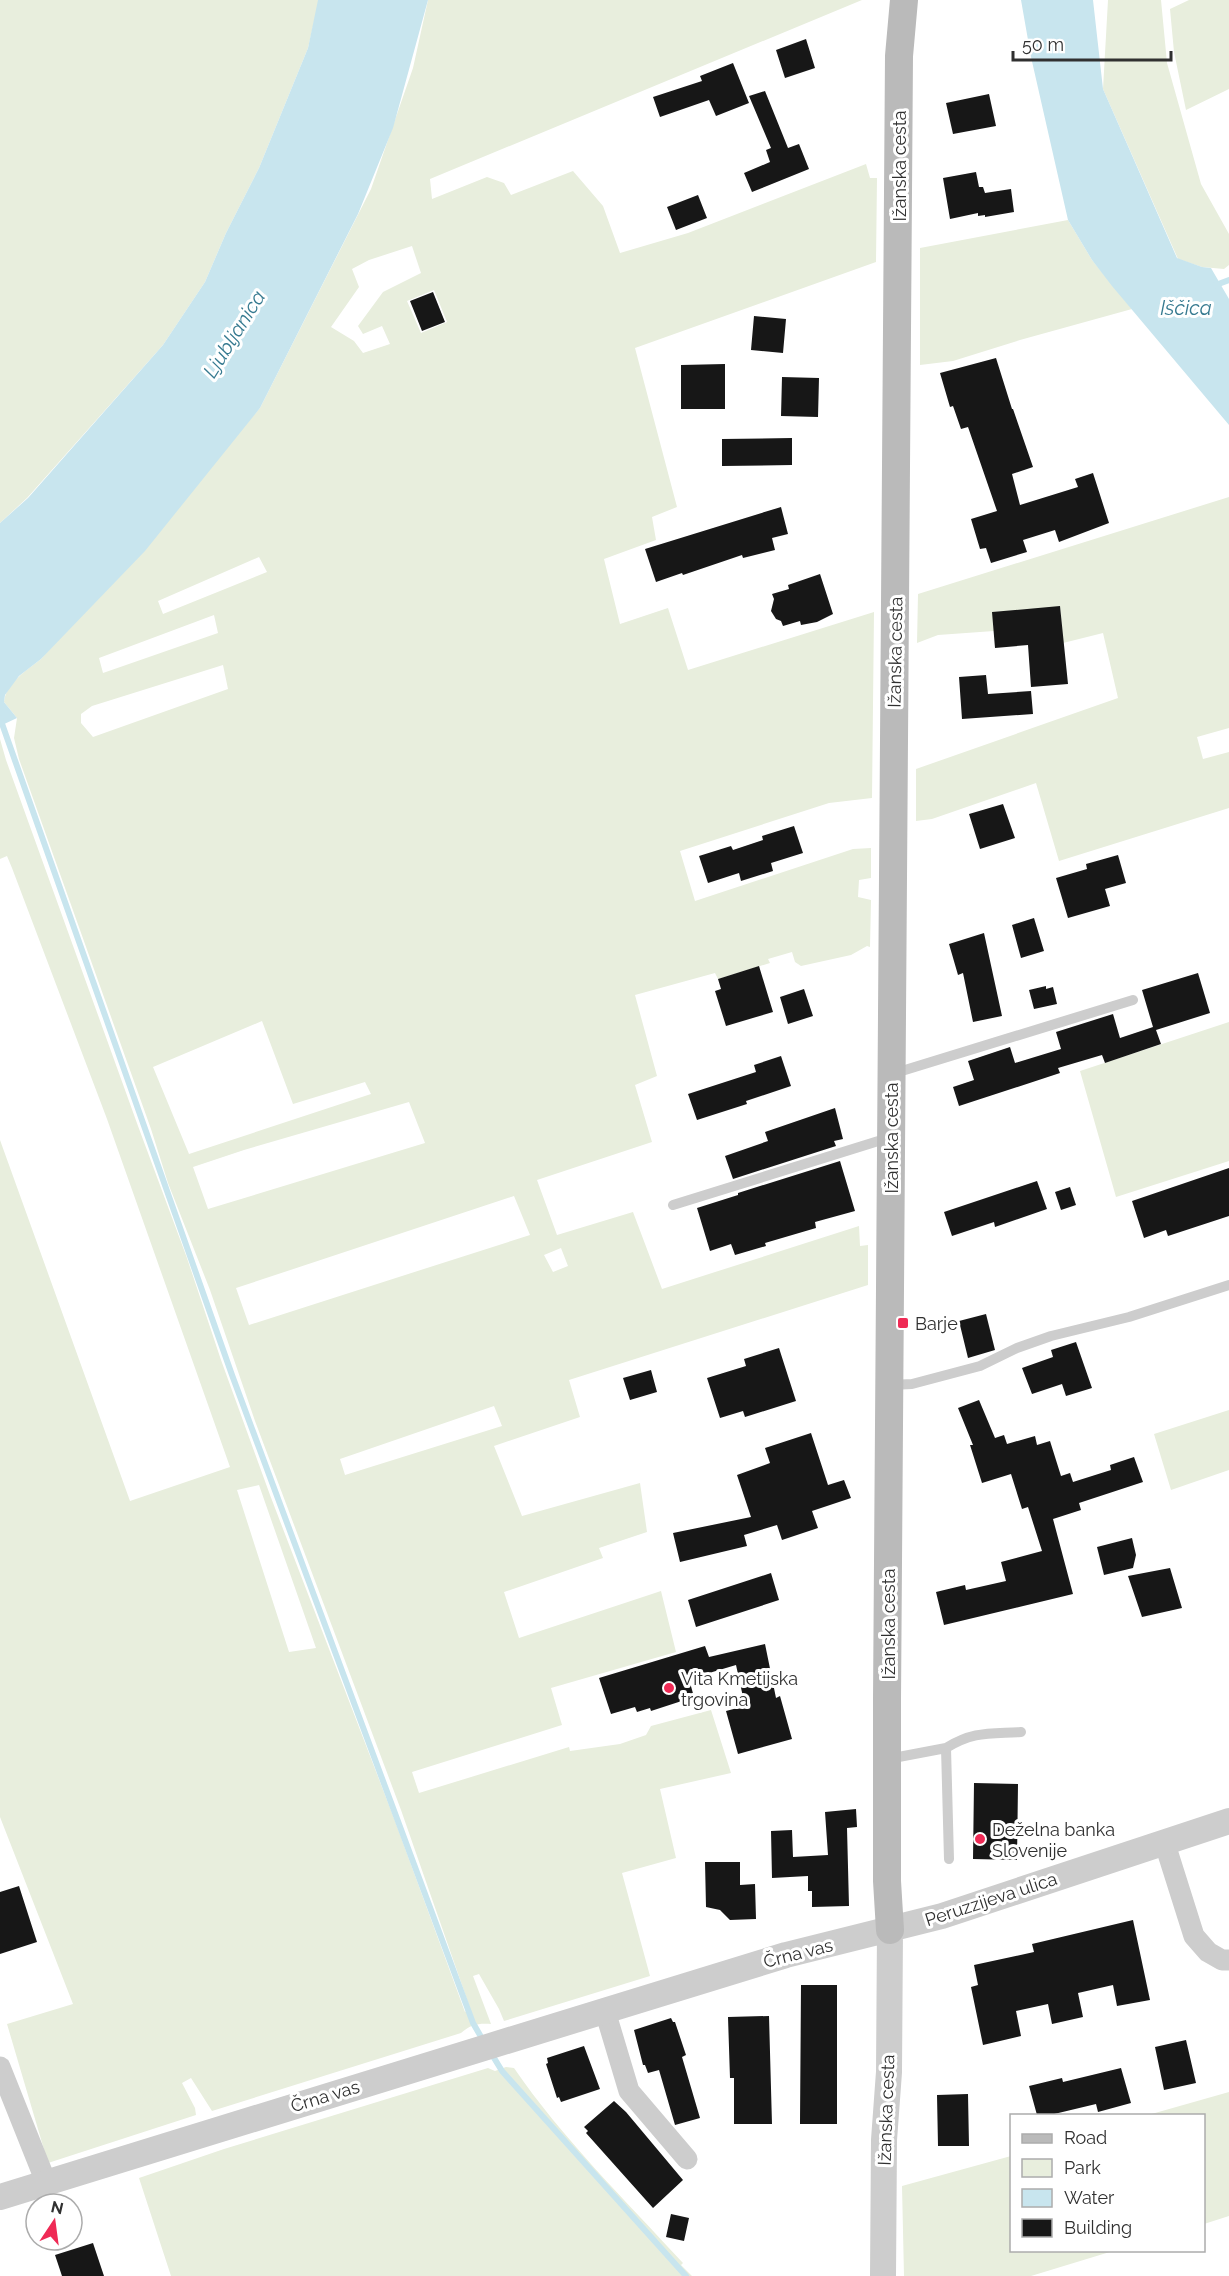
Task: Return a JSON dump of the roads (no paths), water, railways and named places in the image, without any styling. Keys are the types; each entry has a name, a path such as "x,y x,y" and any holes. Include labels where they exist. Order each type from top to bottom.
{"main road":[{"name":"Ižanska cesta","path":"890,1930 887,1881 891,1137 899,56 904,0"}],"street":[{"name":"Peruzzijeva ulica","path":"890,1930 984,1902 1229,1821"},
{"path":"1164,1841 1194,1936 1208,1952 1222,1960 1229,1960"},
{"name":"Črna vas","path":"0,2197 786,1955 890,1930"},
{"name":"Ižanska cesta","path":"883,2276 890,1930"},
{"path":"605,2011 629,2091 687,2158"},
{"path":"0,2067 46,2182"}],"lane":[{"path":"892,1074 1133,1000"},
{"path":"673,1205 891,1137"},
{"path":"890,1385 912,1384 980,1366 1017,1348 1051,1336 1129,1317 1229,1285"},
{"path":"888,1759 946,1748 964,1738 980,1734 1021,1732"},
{"path":"946,1748 949,1859"}],"water":[{"name":"Ljubljanica","path":"318,0 428,0 393,128 358,214 260,408 145,551 41,659 19,676 5,695 4,702 17,718 0,726 0,523 28,498 163,345 205,282 226,233 259,168 308,48"},
{"name":"Iščica","path":"1021,0 1093,0 1103,89 1177,258 1211,268 1229,299 1229,425 1112,286 1092,260 1068,220 1031,57"}],"waterway":[{"path":"1213,286 1229,280"},
{"path":"0,718 232,1375 473,2023 484,2042"},
{"path":"491,2053 502,2071 686,2276"}],"place":[{"name":"Barje","path":"903,1323"},
{"name":"Vita Kmetijska trgovina","path":"669,1688"},
{"name":"Deželna banka Slovenije","path":"980,1839"}]}
